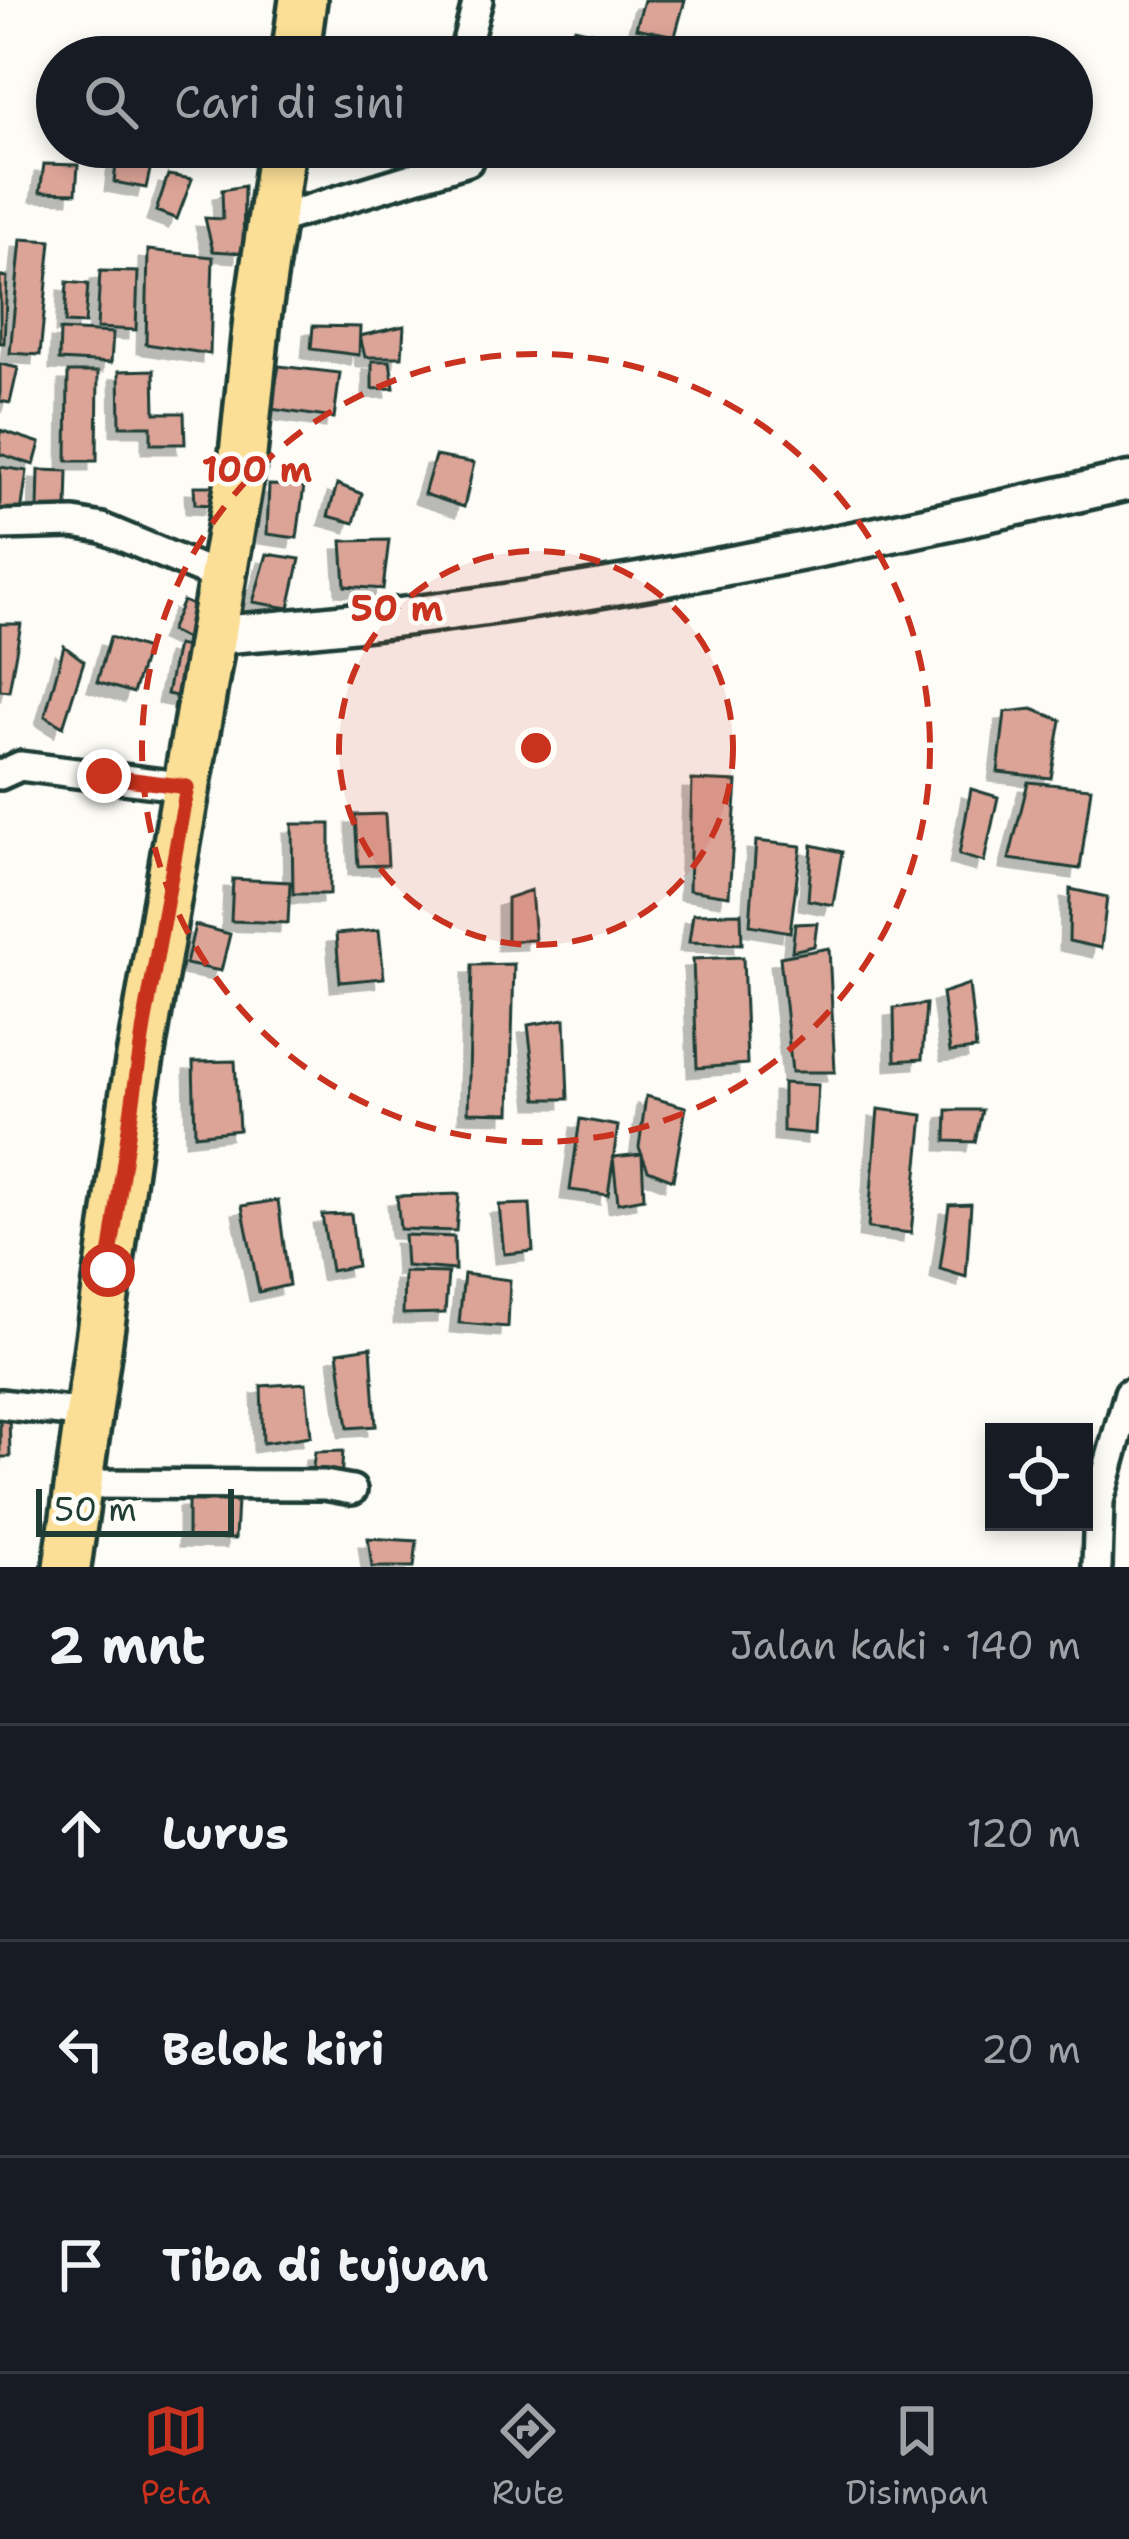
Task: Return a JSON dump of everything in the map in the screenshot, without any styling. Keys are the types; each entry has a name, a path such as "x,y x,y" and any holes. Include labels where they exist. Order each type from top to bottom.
{"main road":[{"path":"298,36 303,0"},
{"path":"67,1567 133,1098 224,578 276,168"}],"street":[{"path":"469,36 478,0"},
{"path":"272,221 446,168"},
{"path":"214,635 372,622 739,566 1129,481"},
{"path":"0,524 74,523 102,528 224,578"},
{"path":"0,775 20,766 187,787"},
{"path":"1097,1567 1099,1501 1129,1393"},
{"path":"0,1404 87,1414"},
{"path":"77,1484 325,1485 352,1490"}],"building":[{"path":"644,0 685,0 675,36 636,28"},
{"path":"574,28 609,36 573,36"},
{"path":"43,168 78,168 76,193 40,192"},
{"path":"116,168 150,168 146,188 114,182"},
{"path":"168,175 192,179 177,219 156,211"},
{"path":"244,186 243,253 213,251 205,218 223,219 222,190"},
{"path":"21,239 51,241 40,355 10,353"},
{"path":"148,250 213,257 210,354 146,344"},
{"path":"100,271 138,272 136,330 97,328"},
{"path":"0,276 7,277 4,343 0,343"},
{"path":"67,282 88,284 85,324 65,323"},
{"path":"313,326 360,327 359,355 311,349"},
{"path":"404,326 402,357 365,357 360,336"},
{"path":"60,330 113,333 111,363 59,360"},
{"path":"372,361 390,361 394,388 372,389"},
{"path":"0,364 18,368 10,403 0,401"},
{"path":"279,366 340,373 334,418 271,409"},
{"path":"154,370 155,413 184,413 185,444 151,444 151,426 120,426 119,371"},
{"path":"68,372 98,372 97,461 67,461"},
{"path":"0,430 40,443 34,465 0,454"},
{"path":"435,456 474,463 464,507 424,494"},
{"path":"0,467 27,471 21,513 0,510"},
{"path":"39,470 68,471 67,509 38,508"},
{"path":"337,484 362,494 354,523 328,516"},
{"path":"269,485 304,486 297,538 267,534"},
{"path":"194,486 216,486 212,505 195,504"},
{"path":"389,540 383,589 345,586 342,541"},
{"path":"267,554 300,559 289,608 253,602"},
{"path":"183,601 210,613 196,643 170,631"},
{"path":"0,624 21,624 9,691 0,690"},
{"path":"110,637 147,649 133,693 97,682"},
{"path":"177,645 206,651 196,700 167,694"},
{"path":"64,646 84,661 63,727 45,716"},
{"path":"1032,709 1061,720 1051,778 998,772 1005,712"},
{"path":"692,780 737,782 729,896 689,890"},
{"path":"1028,782 1091,788 1080,869 1009,859"},
{"path":"971,789 998,797 984,862 959,855"},
{"path":"385,814 388,865 358,866 355,815"},
{"path":"292,824 330,824 330,894 293,894"},
{"path":"756,841 801,846 790,932 750,925"},
{"path":"812,845 842,852 833,905 808,900"},
{"path":"233,879 290,882 288,923 231,921"},
{"path":"1070,889 1107,897 1101,948 1069,941"},
{"path":"531,890 535,940 507,941 507,898"},
{"path":"741,913 742,944 689,942 693,914"},
{"path":"817,923 814,946 792,951 795,924"},
{"path":"195,925 230,934 221,971 186,964"},
{"path":"379,930 384,978 340,982 336,934"},
{"path":"829,948 835,1072 792,1072 780,957"},
{"path":"743,957 747,1064 697,1068 693,959"},
{"path":"514,964 510,1113 468,1112 472,965"},
{"path":"969,984 976,1049 950,1052 942,993"},
{"path":"926,1004 922,1059 895,1061 894,1008"},
{"path":"565,1019 568,1099 537,1099 528,1025"},
{"path":"235,1061 239,1130 195,1135 193,1062"},
{"path":"783,1083 818,1085 815,1134 783,1131"},
{"path":"646,1096 686,1107 673,1180 648,1170 639,1147"},
{"path":"878,1109 923,1115 911,1233 868,1228"},
{"path":"947,1110 982,1110 975,1142 946,1141"},
{"path":"580,1119 618,1126 608,1195 570,1190"},
{"path":"642,1154 644,1198 618,1203 613,1157"},
{"path":"459,1194 456,1231 400,1229 397,1196"},
{"path":"278,1200 289,1285 259,1292 242,1206"},
{"path":"530,1204 533,1251 504,1254 499,1205"},
{"path":"971,1204 966,1277 940,1269 949,1205"},
{"path":"351,1214 357,1266 331,1271 322,1215"},
{"path":"404,1235 454,1237 455,1270 406,1266"},
{"path":"404,1272 448,1273 445,1313 403,1314"},
{"path":"464,1274 510,1280 508,1327 459,1323"},
{"path":"371,1347 376,1426 348,1428 338,1352"},
{"path":"306,1383 311,1436 263,1443 261,1386"},
{"path":"0,1413 9,1413 10,1457 0,1457"},
{"path":"343,1451 341,1481 311,1480 315,1452"},
{"path":"188,1499 237,1500 235,1539 188,1538"},
{"path":"368,1538 417,1541 414,1567 372,1567"}],"route":[{"path":"104,776 187,787 144,1026 108,1270"}]}
